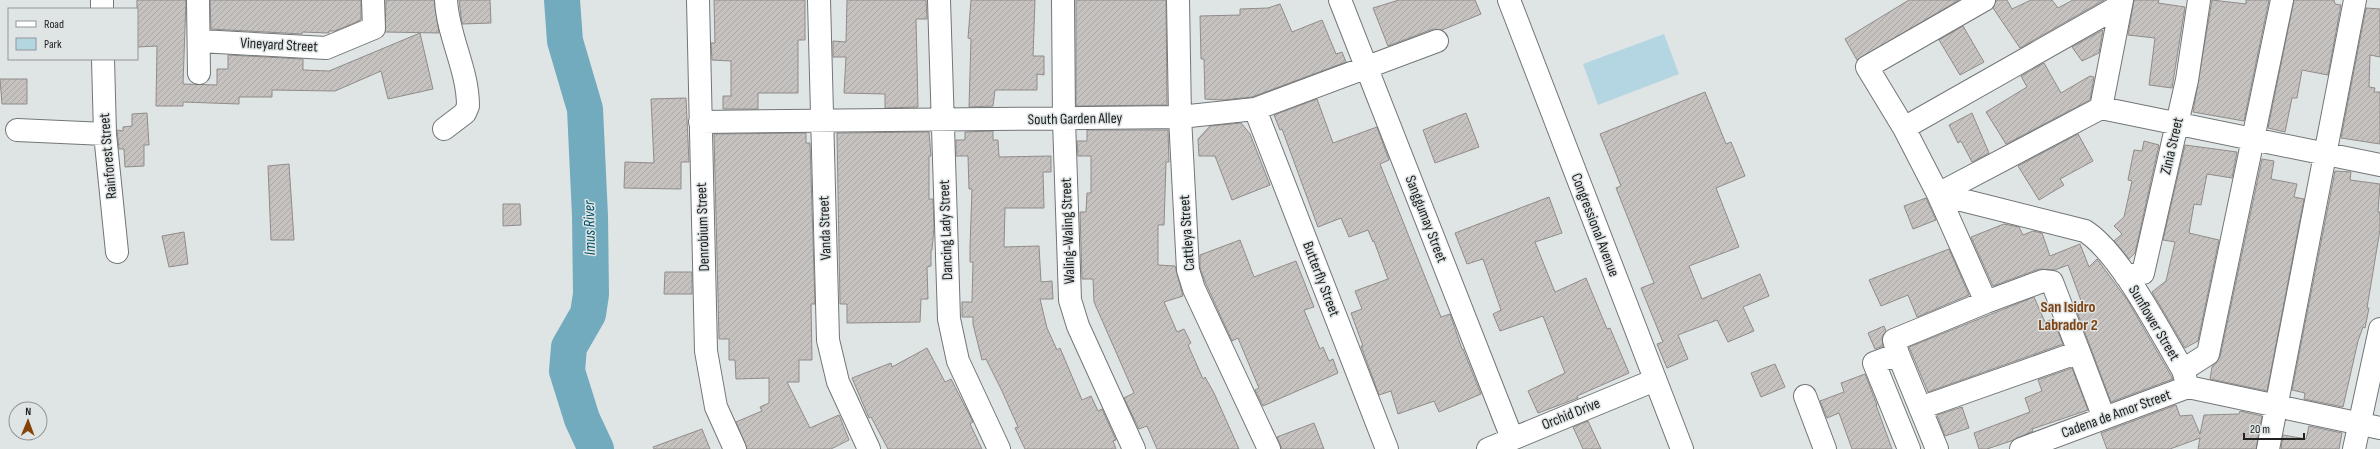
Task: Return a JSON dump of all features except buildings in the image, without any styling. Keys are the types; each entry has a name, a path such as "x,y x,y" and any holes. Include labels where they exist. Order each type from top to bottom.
{"street":[{"path":"198,0 200,41 199,73"},
{"name":"Vineyard Street","path":"200,41 326,48 374,28 373,0"},
{"path":"444,129 465,113 468,106 460,60 449,27 446,0"},
{"name":"Denrobium Street","path":"698,0 706,351 716,407 735,449"},
{"name":"Vanda Street","path":"819,0 828,340 838,382 869,449"},
{"name":"Dancing Lady Street","path":"939,0 948,319 958,361 999,449"},
{"name":"Waling-Waling Street","path":"1063,0 1064,120 1070,300 1078,326 1134,449"},
{"path":"1178,0 1186,0"},
{"name":"Cattleya Street","path":"1178,0 1180,117 1188,270 1194,289 1269,449"},
{"name":"Sanggumay Street","path":"1340,0 1512,438"},
{"name":"Congressional Avenue","path":"1509,0 1682,449"},
{"path":"1984,0 1867,67 1904,128 1938,194 1986,302"},
{"name":"Zinia Street","path":"2126,276 2143,273 2187,80 2199,0"},
{"name":"Cadena de Amor Street","path":"2021,449 2104,418 2185,378 2208,354 2282,0"},
{"path":"2268,449 2275,405 2355,0"},
{"path":"1904,128 2121,3"},
{"path":"2101,108 2121,3"},
{"name":"South Garden Alley","path":"700,122 822,120 1064,120 1180,117 1255,109 1437,41"},
{"name":"Rainforest Street","path":"103,60 105,134 117,252"},
{"path":"1938,194 2101,108 2380,165"},
{"name":"Butterfly Street","path":"1255,109 1387,449"},
{"path":"17,130 105,134"},
{"name":"Sunflower Street","path":"1938,194 2085,231 2098,239 2126,276 2185,378"},
{"path":"1937,449 1898,354 1894,340 1986,302 2043,281 2052,282 2104,418"},
{"path":"2354,449 2370,426 2380,329"},
{"path":"1920,408 2079,352"},
{"path":"1898,354 1874,363 1909,449"},
{"path":"2185,378 2275,405 2370,426"},
{"name":"Orchid Drive","path":"1488,449 1655,380"},
{"path":"1805,396 1825,449"}],"green space":[{"path":"1664,34 1679,74 1598,105 1583,64"}],"waterway":[{"name":"Imus River","path":"562,0 565,41 585,109 590,216 591,294 588,314 569,347 567,371 582,419 596,449"}],"district":[{"name":"San Isidro Labrador 2","path":"2068,316"}]}
